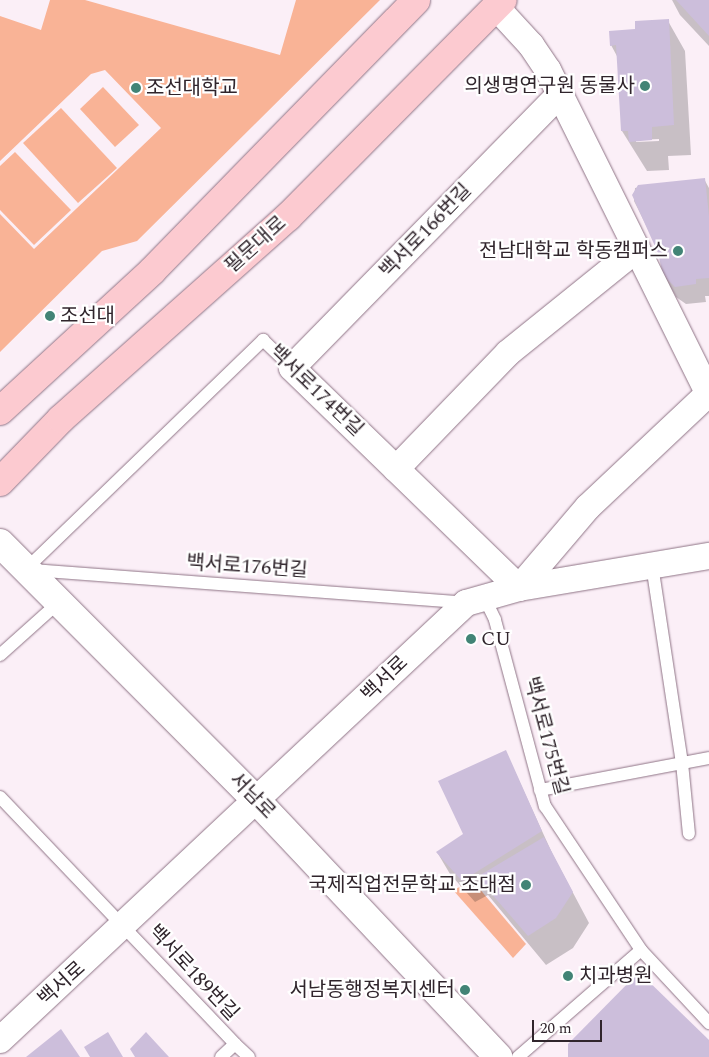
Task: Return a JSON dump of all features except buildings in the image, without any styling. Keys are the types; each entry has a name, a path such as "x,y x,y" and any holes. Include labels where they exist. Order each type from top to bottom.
{"main road":[{"path":"0,411 152,271 416,0"},
{"name":"필문대로","path":"0,482 61,419 288,217 500,4"},
{"path":"0,390 37,376"}],"street":[{"path":"500,4 531,45 560,94 709,394 588,507 518,588"},
{"name":"백서로166번길","path":"292,368 560,94"},
{"path":"396,469 508,353 637,249"},
{"name":"백서로174번길","path":"292,368 518,588"},
{"name":"서남로","path":"0,542 257,801 498,1057"},
{"name":"백서로","path":"0,1040 475,600 518,588 709,556"}],"lane":[{"name":"백서로174번길","path":"26,569 263,340 292,368"},
{"path":"652,565 682,764 689,834"},
{"name":"백서로176번길","path":"26,569 475,600"},
{"name":"백서로175번길","path":"475,600 495,620 545,806 641,950 709,1023"},
{"path":"0,655 59,602"},
{"path":"540,790 709,758"},
{"path":"0,797 124,927"},
{"name":"백서로189번길","path":"124,927 249,1057"},
{"path":"518,1057 641,950"},
{"name":"백서로189번길","path":"221,1057 235,1044"}],"shaded area":[{"name":"조선대학교","path":"50,0 85,0 280,55 296,0 380,0 137,241 102,251 0,352 0,214 34,249 161,128 105,70 91,74 0,161 0,16 41,30"},
{"path":"103,87 139,125 115,147 80,109"},
{"path":"61,108 117,168 78,203 23,143"},
{"path":"15,152 71,210 34,245 0,210 0,166"},
{"path":"473,881 526,944 513,958 453,890"}],"place":[{"name":"의생명연구원 동물사","path":"645,86"},
{"name":"조선대학교","path":"136,88"},
{"name":"전남대학교 학동캠퍼스","path":"678,251"},
{"name":"조선대","path":"50,316"},
{"name":"CU","path":"471,639"},
{"name":"국제직업전문학교 조대점","path":"526,885"},
{"name":"치과병원","path":"568,976"},
{"name":"서남동행정복지센터","path":"465,990"}]}
